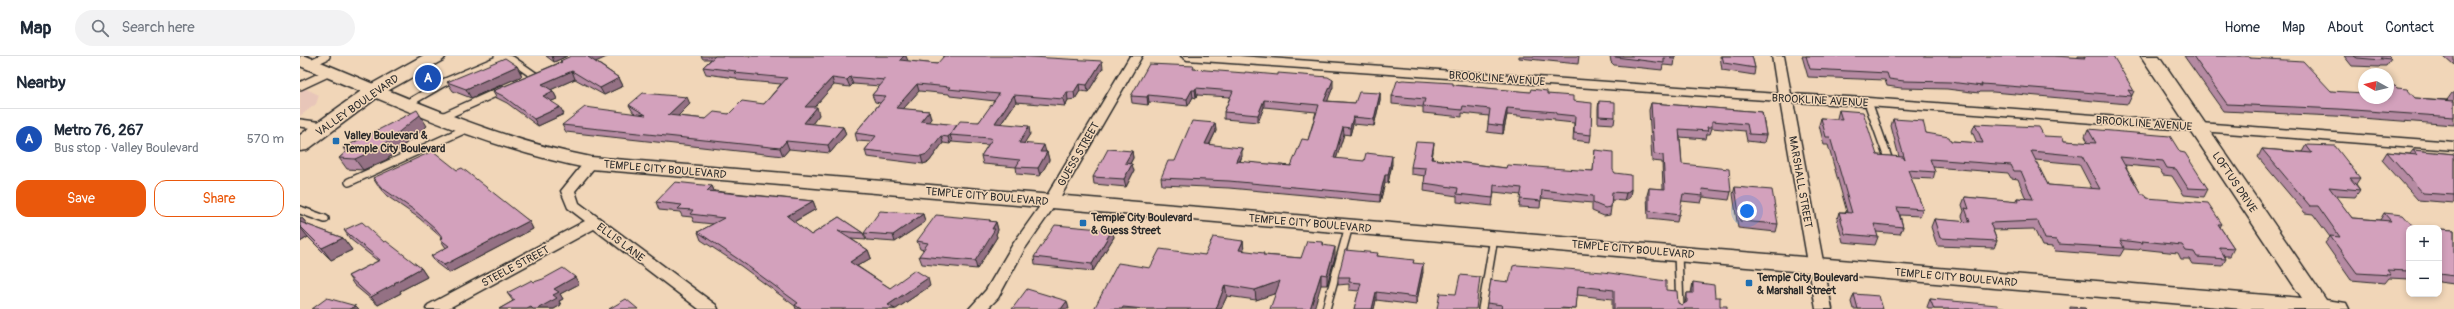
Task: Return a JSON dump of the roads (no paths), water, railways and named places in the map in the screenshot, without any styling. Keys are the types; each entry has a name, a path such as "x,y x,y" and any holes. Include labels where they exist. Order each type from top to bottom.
{"main road":[{"name":"VALLEY BOULEVARD","path":"300,145 376,90 436,56"},
{"name":"LOFTUS DRIVE","path":"2150,56 2197,127 2329,308"},
{"name":"TEMPLE CITY BOULEVARD","path":"304,62 328,64 376,90 466,129 538,152 591,163 1678,253 2208,303 2329,308"}],"street":[{"name":"GUESS STREET","path":"977,309 992,294 1018,248 1051,202 1136,56"},
{"name":"BROOKLINE AVENUE","path":"1187,56 1786,98 1868,102 2454,146"},
{"name":"MARSHALL STREET","path":"1778,56 1824,309"},
{"name":"ELLIS LANE","path":"591,163 568,191 573,205 710,309"},
{"name":"STEELE STREET","path":"434,309 595,222"}],"lane":[{"path":"407,104 443,83 499,57 512,60 538,74 528,79"},
{"path":"300,86 328,64"},
{"path":"440,118 507,88"},
{"path":"1868,102 1888,158"},
{"path":"300,123 325,126"},
{"path":"349,182 466,129"},
{"path":"300,210 325,219"},
{"path":"1326,309 1349,226"},
{"path":"1482,309 1494,238"},
{"path":"1678,253 1680,309"}],"place":[{"name":"Metro 76, 267","path":"428,78"},
{"name":"Valley Boulevard & Temple City Boulevard","path":"336,141"},
{"name":"Temple City Boulevard & Guess Street","path":"1083,223"},
{"name":"Temple City Boulevard & Marshall Street","path":"1749,283"}]}
